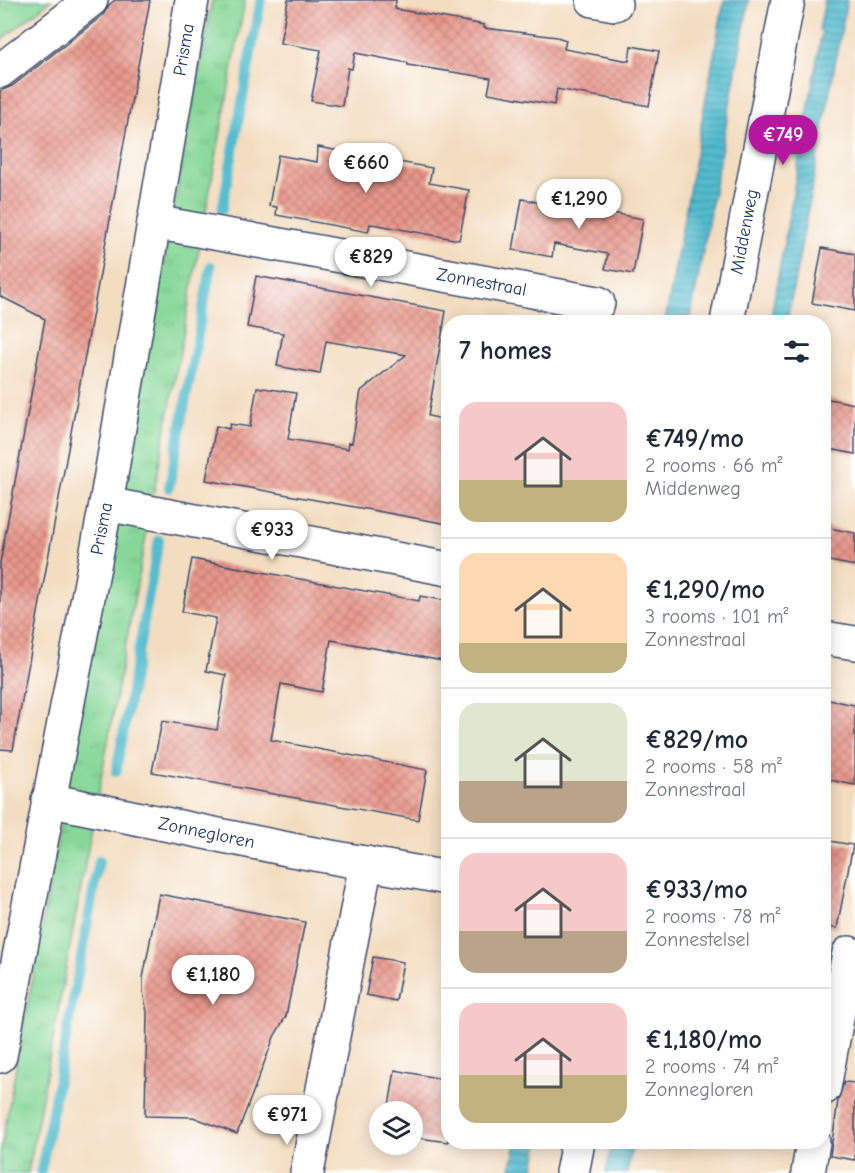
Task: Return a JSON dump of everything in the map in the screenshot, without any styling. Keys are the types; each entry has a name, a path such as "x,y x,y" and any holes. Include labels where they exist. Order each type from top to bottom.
{"street":[{"path":"0,71 91,0"},
{"name":"Prisma","path":"0,1056 106,504 192,0"},
{"name":"Middenweg","path":"728,315 788,0"},
{"name":"Zonnestraal","path":"154,222 597,303"},
{"path":"106,504 441,568"},
{"path":"831,639 855,643"},
{"name":"Zonnegloren","path":"48,800 280,848 441,877"},
{"path":"307,1173 366,863"},
{"path":"831,1035 842,951"},
{"path":"572,1173 577,1149"},
{"path":"808,1173 812,1149"}],"green space":[{"path":"0,0 51,0 0,41"},
{"path":"212,0 245,0 28,1173 0,1173 0,1154"}],"water":[{"path":"724,0 749,0 691,315 666,315"},
{"path":"825,0 847,0 788,315 771,315 822,31 819,30"},
{"path":"515,1149 538,1149 533,1173 510,1173"},
{"path":"611,1149 632,1149 627,1173 606,1173"}],"building":[{"path":"115,0 150,0 13,750 0,749 0,563 45,319 0,296 0,91 12,86 103,15"},
{"path":"288,0 396,0 395,9 484,25 484,28 557,37 566,40 564,49 629,61 631,46 659,51 649,106 557,89 554,105 488,93 491,78 408,65 408,63 355,53 352,69 348,68 342,106 311,101 321,50 280,43"},
{"path":"318,147 432,168 429,183 469,190 459,240 370,224 368,232 276,215 277,207 269,206 278,155 317,162"},
{"path":"563,191 600,197 597,210 643,219 633,274 605,269 608,254 554,244 552,257 513,250 522,199 561,207"},
{"path":"822,248 855,254 855,311 812,303"},
{"path":"256,276 446,311 445,315 441,315 441,340 428,416 441,419 441,523 206,480 216,426 229,429 230,424 250,427 257,387 296,393 288,439 348,449 349,442 352,443 361,391 406,355 326,341 320,374 277,366 283,333 247,327"},
{"path":"831,399 855,404 855,454 831,449"},
{"path":"831,528 855,533 855,566 831,561"},
{"path":"192,559 419,601 420,596 441,600 441,661 331,640 322,692 281,684 271,740 427,770 418,820 152,772 162,721 217,730 226,675 206,671 216,618 182,612"},
{"path":"831,700 855,705 855,785 831,780"},
{"path":"831,841 853,845 837,928 831,928"},
{"path":"159,894 305,922 286,1016 274,1037 237,1134 193,1117 145,1116 147,1012 143,978"},
{"path":"373,957 403,962 396,1001 366,995"},
{"path":"395,1070 441,1079 441,1141 423,1139 423,1101 390,1101"},
{"path":"844,1082 855,1083 855,1160 830,1156 838,1101"}],"waterway":[{"path":"222,210 261,0"},
{"path":"169,488 211,266"},
{"path":"116,772 159,540"},
{"path":"41,1171 99,861"}]}
